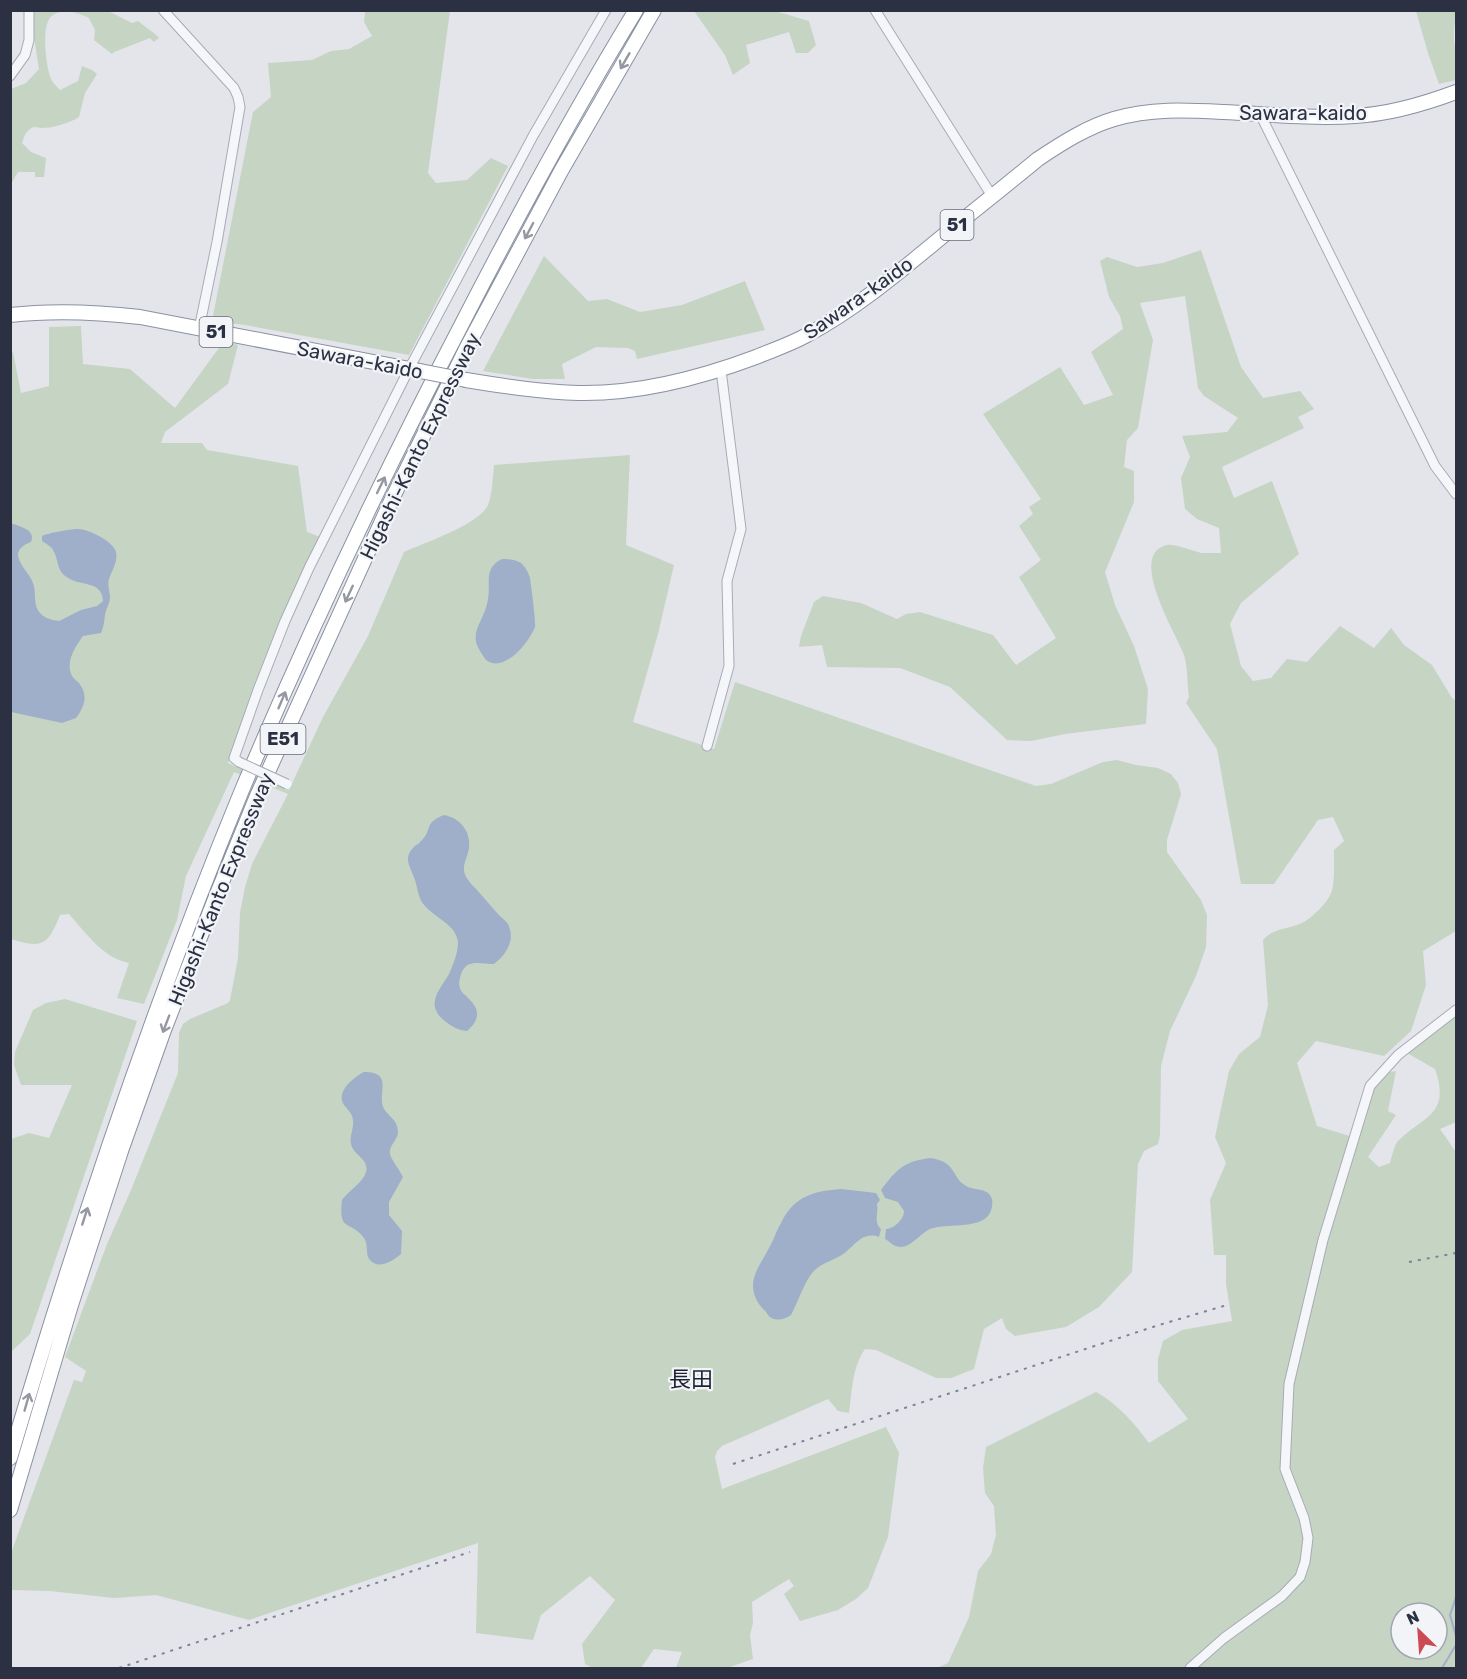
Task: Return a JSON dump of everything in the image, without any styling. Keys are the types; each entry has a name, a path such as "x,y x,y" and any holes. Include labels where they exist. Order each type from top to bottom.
{"highway":[{"name":"Higashi-Kanto Expressway","path":"10,1458 58,1299 108,1146 151,1026 242,790 371,504 428,388 547,165 636,10"},
{"name":"Higashi-Kanto Expressway","path":"10,1510 70,1305 121,1151 168,1019 257,796 392,499 466,349 561,171 654,10"},
{"name":"Sawara-kaido","path":"10,315 60,312 118,315 199,328 514,388 590,392 627,390 722,370 805,336 884,284 1057,146 1113,119 1173,109 1335,116 1372,114 1411,107 1456,92"}],"street":[{"path":"10,76 25,55 29,40 29,10"},
{"path":"163,10 234,88 240,107 217,242 199,328"},
{"path":"287,784 234,758 285,621 309,568 414,370 533,136 606,10"},
{"path":"874,10 992,196"},
{"path":"1260,114 1435,466 1456,494"},
{"path":"707,746 729,666 727,581 741,529 722,370"},
{"path":"1190,1668 1224,1638 1282,1596 1300,1577 1305,1562 1308,1538 1305,1518 1285,1469 1289,1384 1323,1240 1370,1086 1398,1055 1456,1010"}],"green space":[{"path":"33,11 108,11 132,23 138,21 159,38 154,42 150,38 112,54 94,40 95,30 89,18 67,12 53,15 46,26 45,45 47,65 53,82 60,90 78,81 82,66 97,74 85,93 79,117 56,126 32,128 26,134 22,143 31,152 46,158 44,177 35,177 35,172 18,172 11,184 11,89 26,83 39,69"},
{"path":"365,11 450,11 428,173 436,183 467,180 491,158 508,166 409,355 212,321 253,112 271,97 268,63 312,60 331,51 349,49 372,36 364,22"},
{"path":"694,11 775,11 809,21 816,45 808,53 796,53 789,32 746,45 750,63 733,75 725,55"},
{"path":"1416,11 1456,11 1454,36 1456,80 1439,84"},
{"path":"1201,250 1241,367 1263,398 1300,391 1314,409 1298,417 1304,428 1222,467 1234,498 1272,481 1299,554 1241,603 1230,624 1241,666 1253,681 1271,678 1287,659 1307,662 1340,626 1374,648 1391,628 1404,645 1432,665 1456,701 1456,931 1423,951 1426,985 1411,1031 1384,1056 1316,1041 1297,1063 1317,1126 1356,1138 1374,1086 1386,1073 1396,1071 1388,1111 1396,1115 1368,1157 1379,1167 1390,1163 1398,1141 1432,1112 1440,1096 1435,1069 1407,1053 1456,1015 1456,1122 1440,1129 1456,1152 1456,1668 937,1668 948,1663 969,1617 978,1571 991,1554 996,1535 994,1506 985,1493 983,1468 986,1447 1096,1392 1125,1414 1149,1443 1188,1419 1158,1381 1158,1359 1163,1341 1182,1330 1232,1321 1226,1284 1226,1255 1214,1255 1210,1200 1226,1163 1215,1137 1229,1071 1239,1054 1260,1037 1268,1005 1263,940 1277,931 1306,921 1323,905 1332,889 1334,850 1344,841 1333,817 1318,820 1274,884 1241,884 1217,749 1186,703 1189,697 1184,655 1158,596 1151,563 1156,551 1167,545 1202,553 1221,553 1219,528 1197,519 1185,509 1181,478 1190,457 1182,436 1227,432 1238,418 1204,396 1198,388 1185,296 1140,303 1153,340 1138,428 1127,440 1124,467 1134,471 1134,502 1105,572 1115,605 1134,646 1148,689 1146,724 1065,734 1031,741 1007,740 950,687 900,668 827,667 822,645 799,647 814,602 823,596 861,603 897,619 906,614 920,612 993,635 1016,665 1056,638 1019,577 1041,560 1019,526 1033,514 1029,507 1041,499 983,414 1060,367 1084,405 1113,395 1091,352 1123,329 1120,316 1109,297 1100,261 1107,257 1137,267 1163,263"},
{"path":"544,256 588,301 607,299 640,312 682,305 745,281 765,330 637,359 635,351 628,348 596,347 562,364 565,379 533,379 483,371"},
{"path":"81,326 83,364 130,369 175,408 224,341 238,345 228,384 165,432 161,443 202,443 207,450 298,466 307,532 320,537 267,655 228,763 289,790 323,717 368,636 404,552 461,527 481,514 490,499 494,465 630,455 626,545 674,565 658,634 633,722 714,749 735,682 1036,786 1051,784 1103,762 1117,760 1158,768 1171,774 1178,783 1181,794 1167,840 1167,852 1201,900 1207,915 1206,947 1196,976 1170,1031 1161,1066 1158,1144 1144,1151 1138,1164 1132,1272 1099,1307 1066,1327 1015,1336 1006,1329 1002,1318 984,1329 974,1369 951,1378 936,1378 876,1350 865,1349 855,1372 849,1413 838,1411 828,1399 722,1446 717,1451 715,1457 722,1489 886,1427 899,1453 888,1537 868,1588 838,1610 800,1621 784,1594 794,1586 789,1579 752,1602 753,1623 750,1635 753,1659 727,1668 676,1668 682,1652 654,1649 641,1668 593,1668 585,1664 582,1644 615,1600 590,1576 541,1615 533,1640 476,1633 478,1543 249,1620 156,1595 114,1598 50,1591 11,1590 10,1556 74,1380 82,1382 86,1371 65,1357 107,1244 178,1073 179,1033 183,1024 230,1000 238,958 240,913 245,887 252,864 288,794 234,772 186,876 177,920 144,1004 117,998 129,963 103,950 69,914 60,915 52,933 43,942 30,944 11,939 11,353 13,352 21,393 49,386 49,327"},
{"path":"65,999 137,1021 30,1334 11,1352 11,1139 29,1133 49,1138 72,1085 21,1085 14,1065 15,1052 33,1010 46,1003"}],"water":[{"path":"11,523 26,529 31,534 31,542 20,549 18,554 33,583 38,611 52,620 59,621 81,610 97,606 103,601 96,587 70,579 62,573 53,550 42,541 42,536 65,530 83,530 106,540 116,552 115,563 108,581 110,599 101,633 83,636 70,660 72,676 84,692 83,706 76,718 62,723 11,712"},
{"path":"502,559 519,562 528,573 535,627 518,652 505,661 492,663 485,659 478,646 476,633 486,607 490,571"},
{"path":"444,815 455,819 466,831 469,848 464,871 467,879 508,924 511,936 506,952 494,964 470,964 461,974 459,983 462,993 473,1003 477,1011 474,1023 467,1031 449,1024 439,1016 436,1010 438,992 449,974 456,955 457,937 450,927 423,903 408,859 410,851 425,837 433,821"},
{"path":"364,1072 373,1073 382,1080 384,1109 398,1128 390,1153 403,1177 389,1202 389,1215 402,1231 401,1254 384,1264 375,1264 371,1261 364,1238 344,1222 341,1211 342,1200 362,1180 367,1168 351,1145 353,1119 342,1100 347,1086 355,1077"},
{"path":"931,1158 950,1166 966,1186 988,1193 992,1206 989,1214 983,1220 966,1225 936,1227 900,1247 885,1239 886,1229 898,1223 904,1211 898,1202 885,1198 881,1190 902,1167 914,1161"},
{"path":"841,1189 876,1193 880,1200 877,1204 877,1220 881,1229 879,1237 862,1238 845,1253 818,1267 803,1288 791,1315 786,1318 773,1319 758,1302 754,1293 753,1281 779,1226 786,1214 799,1201 822,1191"}],"waterway":[{"path":"1456,1597 1450,1615 1456,1636"},
{"path":"1442,1668 1456,1645"}],"railway":[{"path":"1409,1262 1456,1253"},
{"path":"733,1464 1227,1305"},
{"path":"119,1668 470,1552"}],"district":[{"name":"長田","path":"691,1379"}]}
